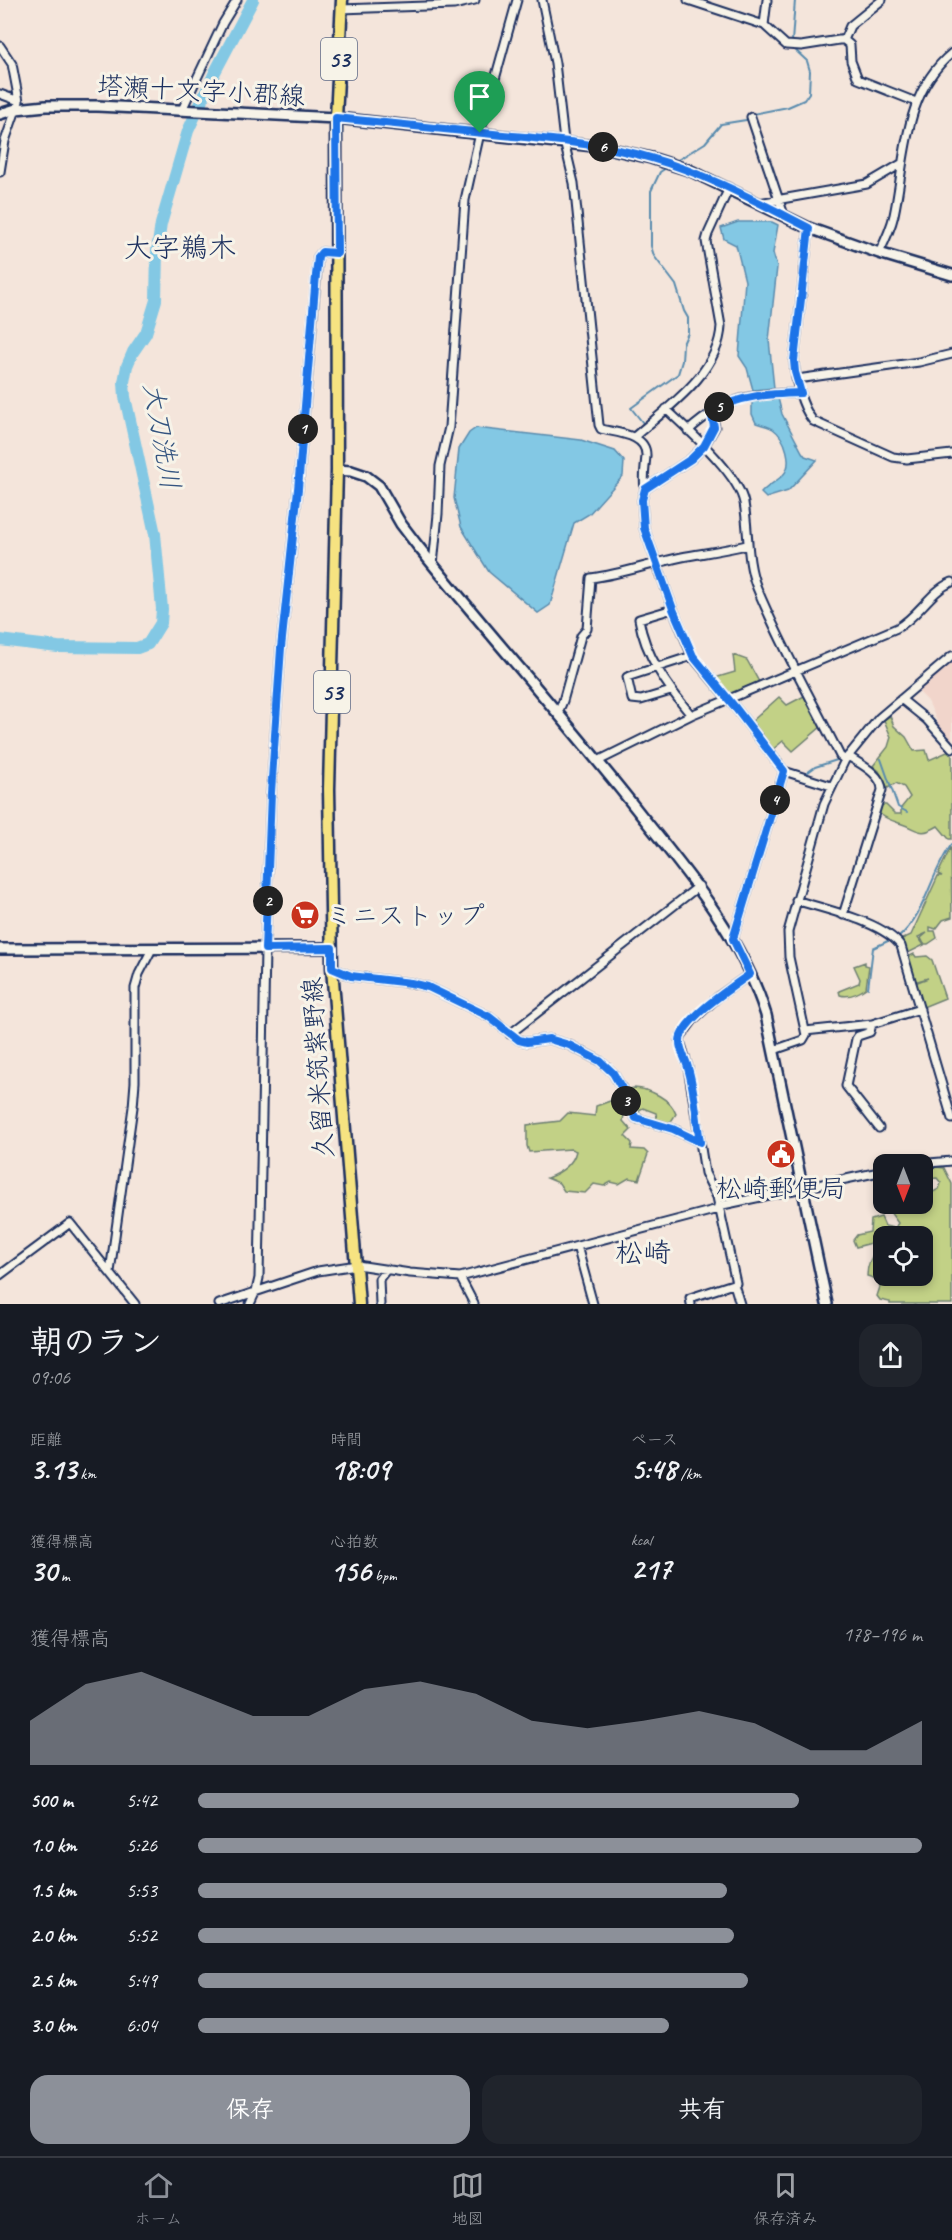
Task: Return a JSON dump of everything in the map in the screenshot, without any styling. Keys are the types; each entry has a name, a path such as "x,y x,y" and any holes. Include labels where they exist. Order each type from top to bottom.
{"main road":[{"name":"久留米筑紫野線","path":"341,4 336,118 337,470 329,789 332,968 359,1304"}],"street":[{"path":"184,110 237,0"},
{"path":"341,4 454,4 475,0"},
{"path":"433,565 440,466 449,427 465,200 480,133 517,0"},
{"path":"542,0 555,63 564,141 574,183 599,425 601,429 634,437 644,446 646,452 645,489 642,500 644,528 673,609 693,656 784,771 831,786"},
{"path":"688,0 764,25 786,45 801,46 844,40 850,45 851,60 858,79 916,102"},
{"path":"764,25 767,0"},
{"path":"844,40 850,26 882,0"},
{"path":"0,46 12,64 18,105 5,141 0,172"},
{"path":"879,253 894,216 901,164 916,102 931,77 952,53"},
{"path":"0,94 18,105"},
{"name":"塔瀬十文字小郡線","path":"0,114 18,105 336,118 603,147 689,170 809,228 879,253 952,275"},
{"path":"751,117 784,215"},
{"path":"759,203 867,184 901,164"},
{"path":"634,437 705,371 720,337 720,315 706,241 729,188"},
{"path":"809,228 794,361 805,410 813,421 892,458 907,459 952,454"},
{"path":"250,1304 259,1278 265,949 271,793 281,648 298,489 318,257 322,252 337,253"},
{"path":"797,379 919,362 952,354"},
{"path":"688,431 711,411 733,401 764,394 801,393"},
{"path":"666,409 704,446 741,494 744,503 747,545 756,586 840,756 878,777 882,783 882,790 843,915"},
{"path":"645,489 684,465 704,446 714,427 711,411"},
{"path":"337,470 351,471 366,476 379,486 401,524 433,565 598,761 699,886 733,939 760,995 774,1050 826,1304"},
{"path":"558,713 581,636 586,629 591,578 619,574 747,545"},
{"path":"598,761 691,715 906,623 941,589 952,582"},
{"path":"673,609 639,619 641,632 656,668 691,715"},
{"path":"671,691 641,700 632,699 627,677 693,656"},
{"path":"774,1050 803,1040 806,1035 788,942 796,900 831,786 847,758 879,718 952,656"},
{"path":"901,699 927,720 952,748"},
{"path":"733,939 784,771"},
{"path":"510,1034 699,886"},
{"path":"796,900 843,915 885,932 897,940 905,957 952,1119"},
{"path":"0,949 332,948"},
{"path":"110,1272 135,1082 135,988 139,974 152,949"},
{"path":"332,968 351,976 428,987 488,1016 519,1040 527,1042 549,1039 561,1041 600,1061 613,1073 636,1118 673,1129 700,1142"},
{"path":"740,1304 717,1197 705,1173 688,1067 682,1052 682,1035 694,1019 719,996 750,974"},
{"path":"805,1031 872,1024 920,1009"},
{"path":"872,1024 870,1032 858,1035 856,1039 846,1086 879,1128"},
{"path":"933,1163 952,1161"},
{"path":"219,1304 318,1271 357,1264 460,1277 718,1208 873,1173"},
{"path":"0,1275 70,1223 135,1304"},
{"path":"577,1246 593,1304"},
{"path":"380,1304 379,1279 387,1269"},
{"path":"460,1277 474,1304"},
{"path":"691,1304 690,1298 734,1284"}],"shaded area":[{"path":"952,662 952,742 940,728 928,701 917,690"}],"green space":[{"path":"733,655 747,660 759,682 728,695 715,678 735,672"},
{"path":"806,695 822,726 793,751 783,741 772,750 750,723 779,697 787,705"},
{"path":"890,716 894,726 906,737 914,751 926,750 929,760 947,752 952,755 952,839 949,839 938,826 923,832 880,814 880,805 886,805 895,814 901,814 901,808 910,797 904,787 896,783 888,788 879,771 873,766 888,747 891,737 884,720"},
{"path":"951,847 952,917 943,920 936,929 930,927 930,931 935,931 937,938 924,944 921,938 927,933 918,937 924,945 907,952 900,940 911,935 938,876 942,876 938,874"},
{"path":"914,954 916,957 927,956 932,960 945,998 923,1007 915,983 928,978 914,982 908,957"},
{"path":"865,962 865,965 869,966 866,988 851,995 840,995 839,991 859,983 860,979 854,966"},
{"path":"634,1088 647,1090 665,1099 676,1114 670,1123 657,1121 656,1113 643,1108 639,1110 641,1117 637,1124 627,1113 624,1115 623,1121 631,1130 625,1136 632,1143 631,1149 644,1150 648,1154 639,1180 629,1178 619,1184 611,1182 604,1186 594,1184 585,1193 564,1191 559,1183 547,1178 565,1168 576,1151 571,1149 529,1152 527,1125 560,1121 568,1113 595,1116 596,1106 610,1101 619,1091"},
{"path":"933,1166 944,1168 952,1184 952,1304 890,1304 890,1302 880,1300 877,1296 880,1286 933,1286 933,1226 896,1226 898,1223 891,1214 933,1214 933,1192 939,1189 941,1183 937,1178 933,1178"},
{"path":"881,1217 885,1226 873,1226 873,1243 856,1247 853,1240 857,1235 870,1232 871,1220"},
{"path":"873,1254 873,1278 867,1276"}],"water":[{"path":"738,222 772,222 778,225 773,253 777,267 769,340 774,388 753,390 747,368 739,356 745,281 736,245 724,239 721,228"},
{"path":"778,398 782,414 802,452 805,456 817,460 788,491 766,498 761,493 783,475 788,464 787,451 781,438 771,428 756,423 752,414 752,399"},
{"path":"476,428 581,440 615,451 624,461 623,476 589,514 574,523 550,605 538,613 489,572 461,527 454,498 459,449 469,433"}],"waterway":[{"name":"大刀洗川","path":"0,640 58,647 137,648 148,644 161,623 162,609 155,534 125,397 124,382 127,366 146,333 156,300 157,251 161,224 188,131 215,72 253,0"},
{"path":"792,42 795,0"},
{"path":"676,161 705,143 721,124 746,120 753,114 788,107 804,100 809,93 810,71 807,61 793,48"},
{"path":"643,423 631,408 678,374 682,361 683,344 688,333 688,318 676,285 654,256 651,246 651,191 660,172 669,166"},
{"path":"881,759 898,807 907,812"},
{"path":"804,775 815,767 837,760"},
{"path":"898,938 916,917 938,867 952,844"},
{"path":"868,988 873,948 890,940"}],"place":[{"name":"ミニストップ","path":"305,915"},
{"name":"松崎郵便局","path":"781,1154"}],"district":[{"name":"大字鵜木","path":"180,247"},
{"name":"松崎","path":"643,1252"}],"route":[{"path":"336,118 480,133 564,141 651,158 689,170 809,228 794,361 801,393 764,394 743,398 711,411 713,433 704,446 676,471 645,489 642,500 644,528 688,649 784,771 733,939 750,974 719,996 694,1019 680,1041 688,1067 700,1142 673,1129 636,1118 613,1073 600,1061 561,1041 549,1039 527,1042 519,1040 480,1011 428,987 351,976 332,968 332,948 265,949 271,793 281,648 298,489 316,275 318,257 322,252 337,253 336,118"}]}
